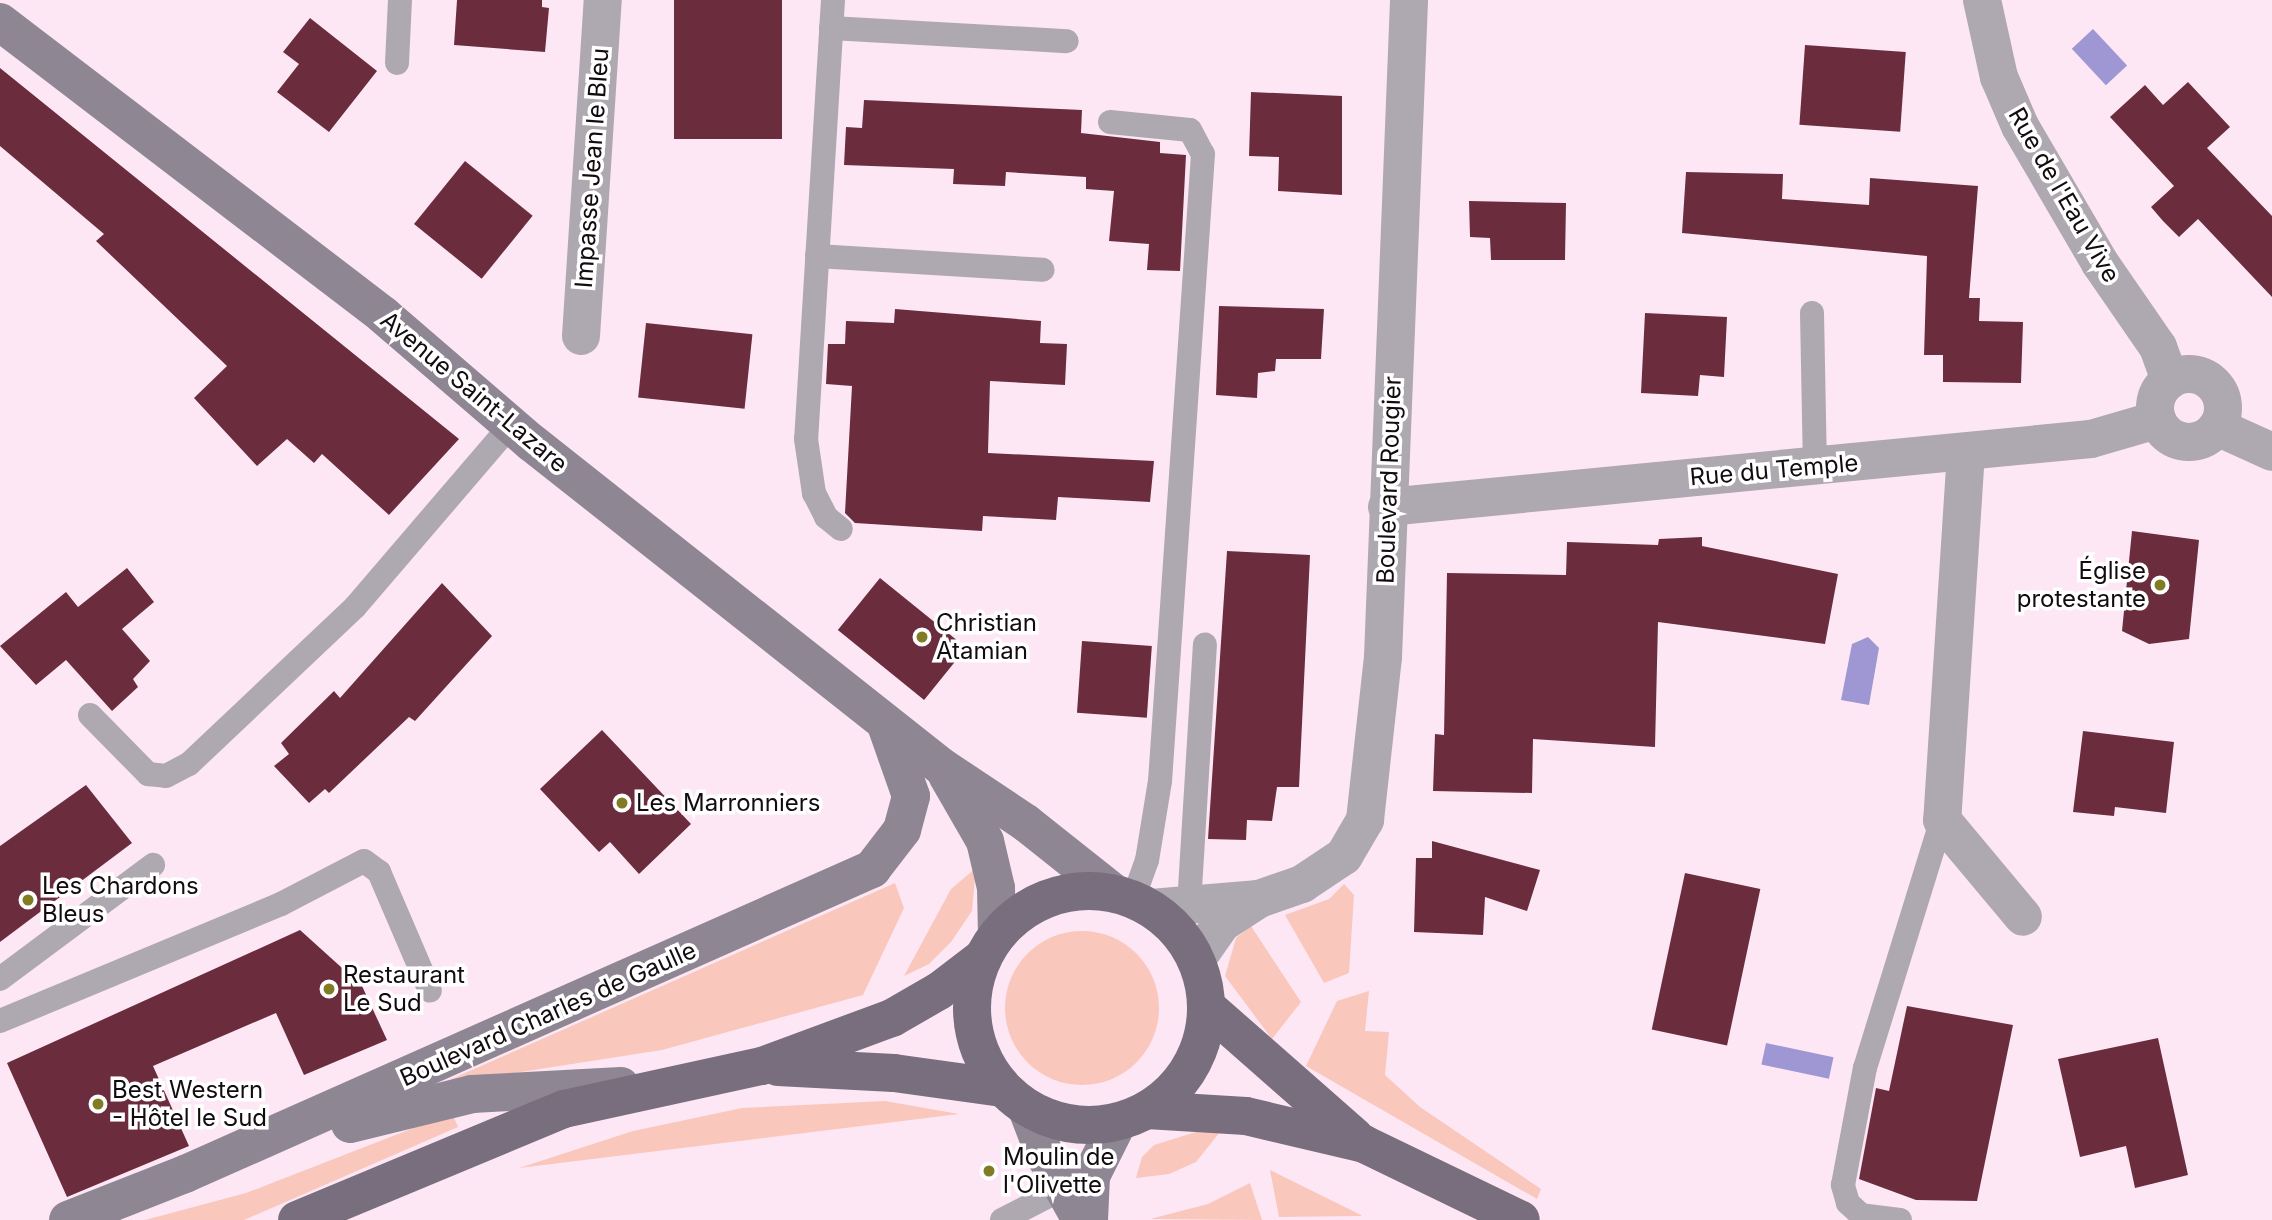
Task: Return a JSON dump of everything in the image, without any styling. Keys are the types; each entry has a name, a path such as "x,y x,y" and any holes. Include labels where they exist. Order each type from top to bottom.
{"main road":[{"path":"297,1220 539,1118 658,1084 762,1066 892,1017 939,991 989,947 1021,912 1049,897 1082,891 1133,900 1177,930 1196,960 1207,1007 1203,1038 1191,1067 1133,1116"},
{"path":"989,947 972,992 973,1027 983,1059 1015,1098"},
{"path":"1207,1007 1364,1144"},
{"path":"762,1066 894,1073 1015,1098 1087,1125 1133,1116 1245,1116 1364,1144 1521,1220"}],"street":[{"name":"Impasse Jean le Bleu","path":"581,336 603,0"},
{"name":"Boulevard Rougier","path":"1196,960 1222,923 1259,899 1325,872 1344,856 1365,820 1382,670 1409,0"},
{"name":"Rue de l'Eau Vive","path":"1982,0 1999,77 2020,126 2100,263 2158,348 2170,380"},
{"name":"Avenue Saint-Lazare","path":"0,22 383,315 511,425 942,767 1133,900"},
{"path":"2191,374 2210,381 2223,407 2217,427 2201,439 2180,440 2157,419 2157,397 2170,380 2191,374"},
{"name":"Rue du Temple","path":"1387,508 2091,439 2157,419"},
{"path":"2217,427 2272,452"},
{"path":"1966,452 1942,820 1954,842 2023,917"},
{"name":"Boulevard Charles de Gaulle","path":"68,1220 186,1174 872,869 902,830 911,796 884,720"},
{"path":"942,767 985,841 996,888 989,947"},
{"name":"Boulevard Rougier","path":"1133,900 1189,905 1259,899"},
{"path":"186,1174 449,1097 658,1084"},
{"path":"1015,1098 1072,1205"},
{"path":"1089,1220 1091,1176 1133,1116"}],"lane":[{"path":"397,63 400,0"},
{"path":"833,0 807,468 826,517 841,529"},
{"path":"831,27 1067,41"},
{"path":"1110,122 1190,131 1203,154 1160,781 1147,860 1133,900"},
{"path":"817,256 1043,270"},
{"path":"1812,313 1815,466"},
{"path":"90,715 148,774 166,776 190,764 271,693 355,607 511,425"},
{"path":"1189,905 1205,644"},
{"path":"1900,1220 1861,1215 1848,1203 1843,1185 1865,1068 1942,820"},
{"path":"0,1021 258,914 364,861 379,872 430,991"},
{"path":"0,979 153,865"},
{"path":"1002,1220 1072,1205"}],"shaded area":[{"path":"2093,29 2127,66 2106,85 2072,49"},
{"path":"1868,637 1879,648 1869,705 1841,700 1852,644"},
{"path":"976,868 972,911 951,942 929,964 904,976 951,889"},
{"path":"895,883 904,908 863,995 662,1050 438,1085"},
{"path":"1344,884 1354,895 1349,973 1324,983 1285,915 1329,899"},
{"path":"1251,926 1301,1002 1272,1039 1225,976 1236,938"},
{"path":"1082,931 1112,936 1137,953 1154,978 1159,1008 1154,1038 1137,1063 1112,1080 1082,1085 1052,1080 1027,1063 1010,1038 1005,1008 1010,978 1027,953 1052,936"},
{"path":"1369,991 1365,1031 1389,1032 1385,1075 1420,1107 1541,1189 1537,1199 1306,1066 1337,1001"},
{"path":"1766,1043 1833,1057 1829,1079 1761,1065"},
{"path":"885,1101 959,1114 519,1168 633,1131 742,1108"},
{"path":"452,1113 458,1127 244,1220 145,1220 246,1193"},
{"path":"1199,1131 1220,1132 1196,1162 1169,1174 1136,1178 1142,1157 1154,1145"},
{"path":"1270,1170 1361,1215 1361,1216 1279,1217"},
{"path":"1250,1183 1262,1220 1150,1219 1208,1204"}],"building":[{"path":"457,0 542,0 542,7 549,8 545,52 454,45"},
{"path":"674,0 782,0 782,139 674,139"},
{"path":"310,18 377,71 329,132 277,92 299,64 283,52"},
{"path":"1805,45 1906,52 1900,132 1799,125"},
{"path":"0,68 459,439 389,515 322,454 314,463 287,439 257,466 194,398 227,366 96,241 104,234 0,146"},
{"path":"2188,82 2230,127 2207,148 2272,216 2272,297 2198,219 2179,237 2163,221 2151,207 2174,186 2110,117 2145,85 2163,105"},
{"path":"1251,92 1342,96 1342,195 1278,191 1279,157 1249,156"},
{"path":"864,100 1082,110 1081,133 1160,142 1160,153 1186,155 1180,271 1147,270 1149,244 1109,241 1114,191 1086,189 1086,177 1006,172 1005,186 953,184 954,169 844,165 846,127 862,128"},
{"path":"465,161 533,216 482,279 414,224"},
{"path":"1686,172 1783,174 1782,199 1869,205 1870,178 1978,186 1969,298 1980,298 1979,321 2023,322 2021,383 1943,382 1943,355 1924,355 1927,256 1682,233"},
{"path":"1469,201 1566,203 1565,260 1491,260 1490,238 1470,237"},
{"path":"1219,306 1324,309 1321,359 1276,359 1275,371 1258,373 1257,398 1216,395"},
{"path":"895,309 1041,321 1040,343 1067,344 1065,385 990,381 988,453 1154,461 1150,502 1058,497 1056,520 983,516 982,531 855,523 845,513 852,386 826,384 828,344 845,344 846,321 894,323"},
{"path":"1645,313 1727,317 1724,377 1700,375 1698,396 1641,393"},
{"path":"646,323 752,334 745,409 638,398"},
{"name":"Église protestante","path":"2132,531 2199,540 2189,639 2149,644 2122,631"},
{"path":"1702,537 1702,546 1838,574 1825,644 1658,622 1655,747 1533,739 1532,793 1433,791 1435,734 1444,735 1447,573 1566,575 1567,542 1658,545 1659,539"},
{"path":"1227,551 1310,555 1299,787 1277,787 1272,821 1247,820 1246,840 1208,839"},
{"path":"127,568 154,602 122,629 150,661 133,679 138,687 112,711 66,660 36,685 0,646 66,592 78,607"},
{"path":"880,578 966,648 924,700 838,630"},
{"path":"442,583 492,636 415,721 409,717 329,793 325,789 309,803 274,766 289,754 281,743 334,691 340,698"},
{"path":"1082,641 1152,646 1147,718 1077,713"},
{"name":"Les Marronniers","path":"602,730 691,824 639,874 610,842 599,852 540,789"},
{"path":"2083,731 2174,742 2166,813 2115,807 2114,816 2073,812"},
{"name":"Les Chardons Bleus","path":"86,785 132,843 0,942 0,846"},
{"path":"1432,841 1540,870 1527,911 1485,897 1483,935 1414,932 1416,858 1432,858"},
{"path":"1685,873 1760,889 1727,1046 1652,1030"},
{"path":"300,930 362,986 387,1040 304,1075 276,1013 153,1066 189,1146 67,1197 7,1063"},
{"path":"1907,1006 2013,1025 1977,1201 1916,1200 1859,1179 1876,1088 1889,1091"},
{"path":"2158,1038 2188,1175 2135,1188 2126,1146 2080,1157 2058,1059"}],"place":[{"name":"Église protestante","path":"2160,585"},
{"name":"Christian Atamian","path":"922,637"},
{"name":"Les Marronniers","path":"622,803"},
{"name":"Les Chardons Bleus","path":"28,900"},
{"name":"Restaurant Le Sud","path":"329,989"},
{"name":"Best Western - Hôtel le Sud","path":"98,1104"},
{"name":"Moulin de l'Olivette","path":"989,1171"}]}
